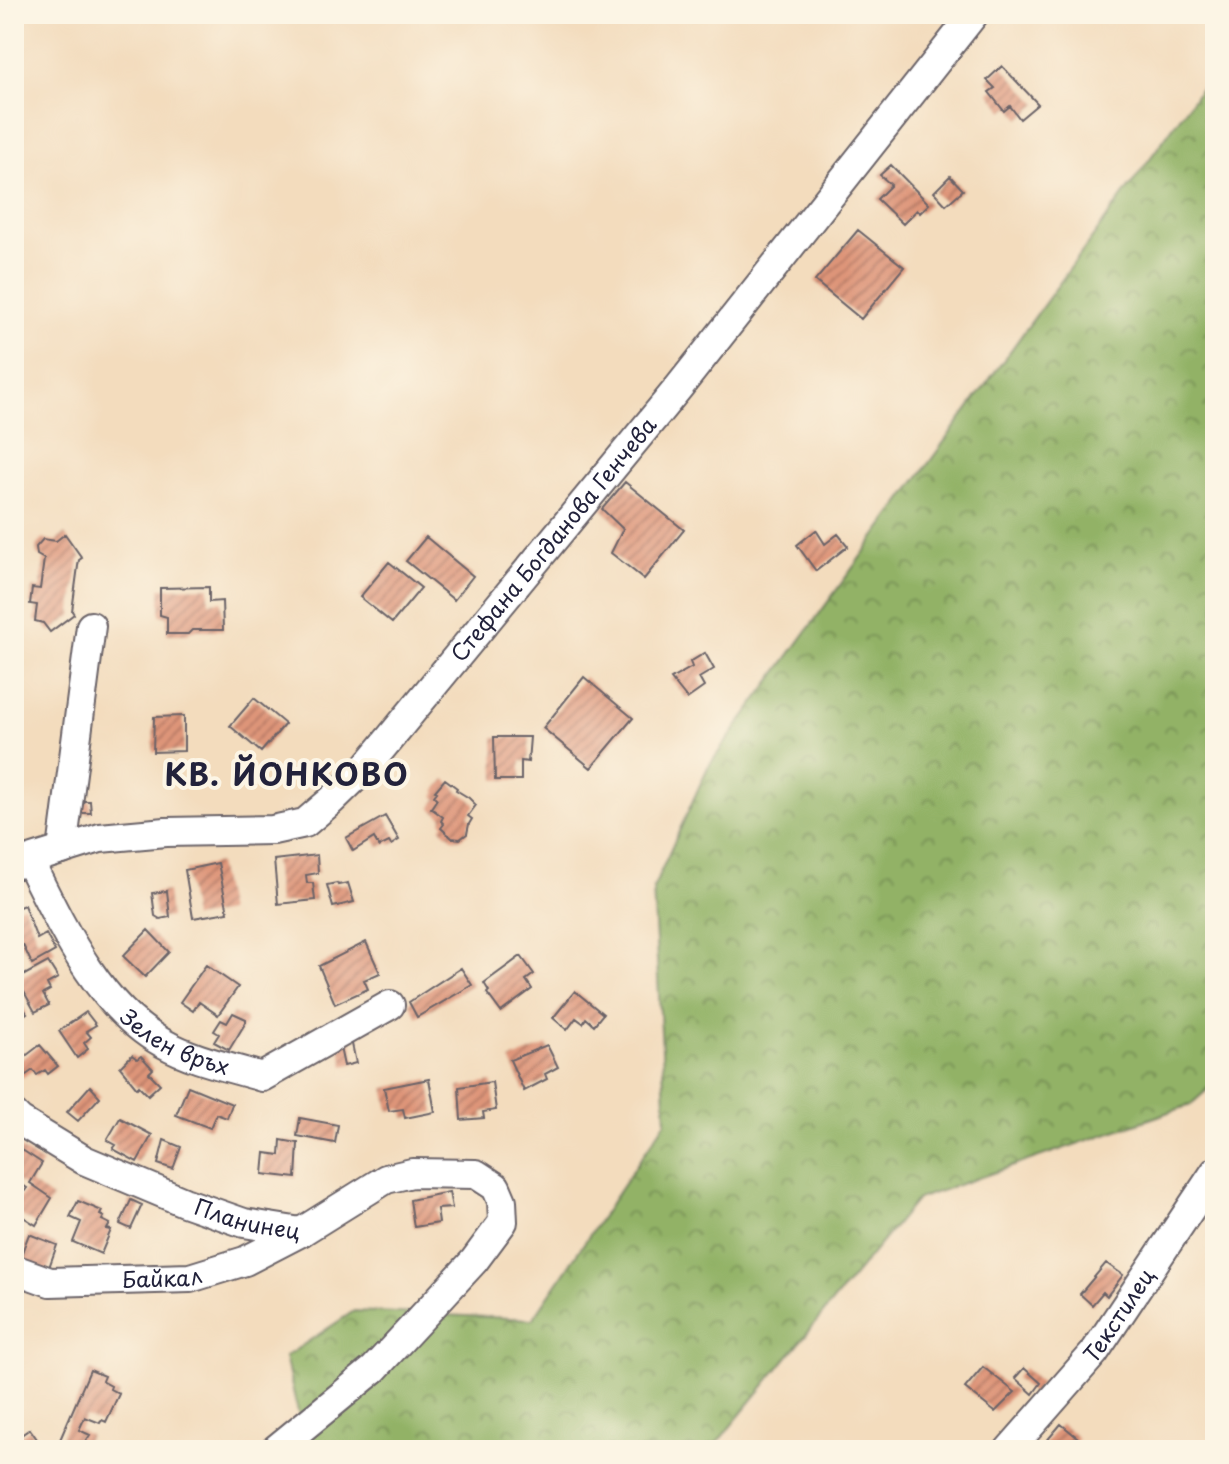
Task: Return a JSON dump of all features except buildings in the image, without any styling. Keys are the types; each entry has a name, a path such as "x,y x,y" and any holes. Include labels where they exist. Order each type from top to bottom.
{"street":[{"name":"Стефана Богданова Генчева","path":"22,863 100,838 166,832 273,830 305,823 332,800 367,766 679,387 974,14"},
{"path":"62,850 91,626"},
{"name":"Зелен връх","path":"22,863 76,951 113,1003 139,1027 163,1043 199,1059 262,1077 390,1005"},
{"name":"Планинец","path":"14,1115 84,1160 184,1202 244,1223 301,1232 386,1179 412,1173 476,1174 496,1187 502,1201 503,1222 474,1261 374,1369 275,1450"},
{"name":"Текстилец","path":"1009,1450 1094,1353 1215,1172"},
{"name":"Байкал","path":"14,1269 50,1282 190,1278 245,1261 301,1232"}],"green space":[{"path":"1215,69 1215,1083 1190,1105 917,1199 717,1443 701,1450 307,1450 285,1357 354,1311 533,1319 666,1121 653,889 708,767"}],"district":[{"name":"КВ. ЙОНКОВО","path":"287,776"}]}
